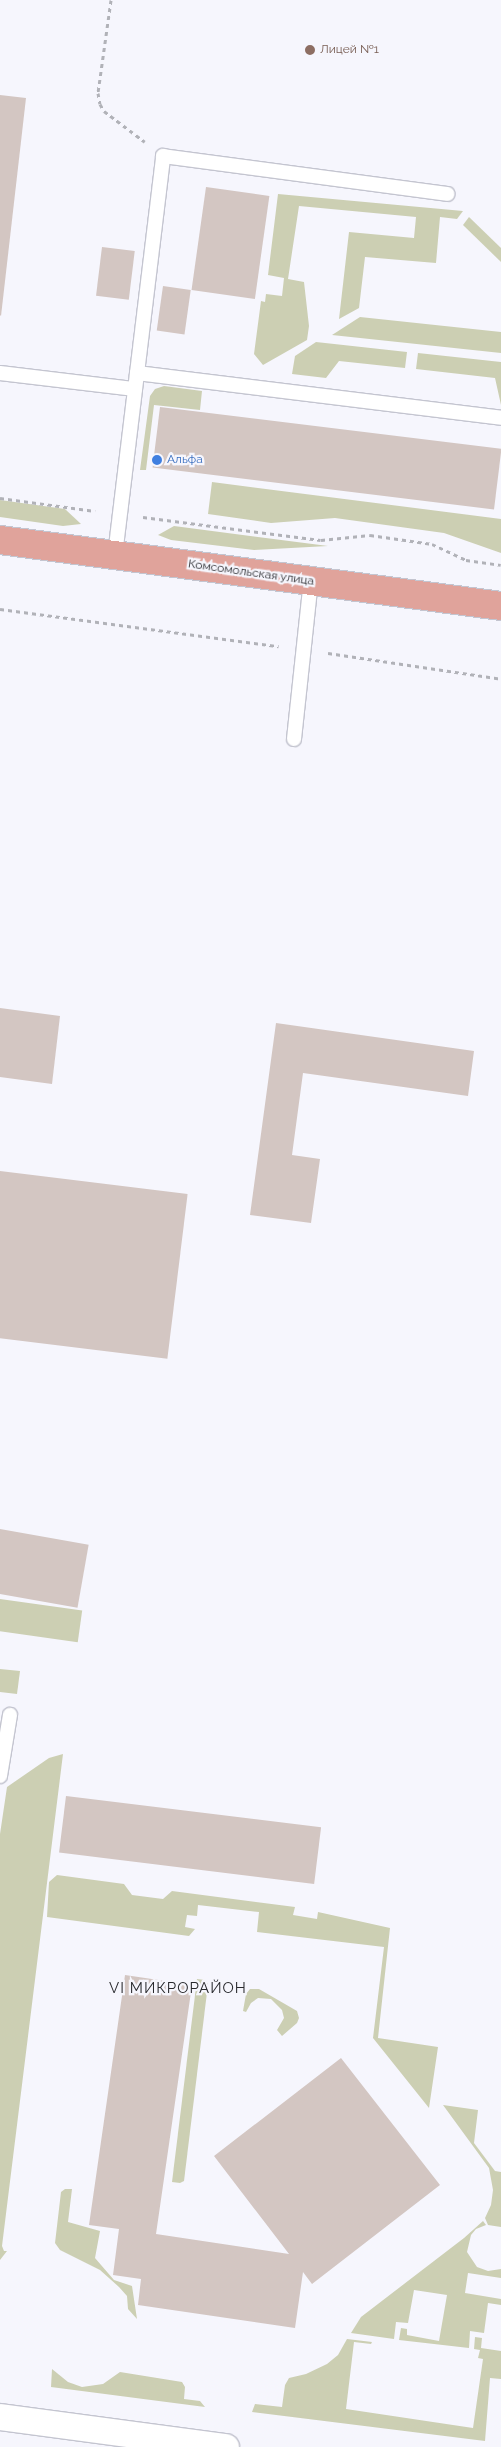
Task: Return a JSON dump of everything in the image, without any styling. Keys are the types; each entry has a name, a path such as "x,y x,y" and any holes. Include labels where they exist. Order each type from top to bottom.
{"main road":[{"name":"Комсомольская улица","path":"0,540 501,606"}],"street":[{"path":"0,2417 226,2447"}],"lane":[{"path":"115,555 163,156 447,194"},
{"path":"0,373 135,390"},
{"path":"137,373 501,418"},
{"path":"294,739 311,581"},
{"path":"0,1776 10,1715"}],"path":[{"path":"111,0 98,93 100,104 104,111 163,156"},
{"path":"0,498 321,540 370,535 432,544 466,560 501,565"},
{"path":"0,609 287,647"},
{"path":"326,653 501,679"}],"green space":[{"path":"278,194 463,211 457,219 440,217 436,263 365,257 359,308 339,319 349,232 414,238 416,217 299,206 288,279 304,282 309,326 307,340 263,365 254,354 261,301 265,302 266,294 282,296 284,278 268,275"},
{"path":"469,217 501,248 501,262 463,225"},
{"path":"360,317 501,332 501,353 332,335"},
{"path":"316,342 407,352 405,368 339,361 326,378 292,374 295,356"},
{"path":"418,353 501,362 501,405 495,378 416,369"},
{"path":"164,386 202,391 200,410 154,405 146,470 140,470 150,396 155,389"},
{"path":"212,482 501,519 501,553 444,533 335,518 271,523 208,514"},
{"path":"0,500 65,509 81,524 63,526 0,517"},
{"path":"174,526 328,546 254,550 171,540 158,535"},
{"path":"0,1599 82,1611 78,1642 0,1631"},
{"path":"0,1669 20,1671 17,1694 0,1692"},
{"path":"63,1754 2,2246 4,2251 7,2251 0,2260 0,1834 7,1787 49,1758"},
{"path":"57,1875 124,1884 132,1895 163,1899 172,1891 295,1907 293,1915 317,1919 318,1912 390,1928 378,2038 438,2047 429,2108 373,2038 384,1947 257,1932 259,1912 198,1905 197,1916 187,1915 185,1927 195,1929 189,1936 47,1917 49,1882"},
{"path":"197,1979 205,1980 208,1984 184,2181 180,2183 172,2182"},
{"path":"250,1989 259,1989 297,2011 299,2018 297,2023 282,2036 277,2030 284,2018 282,2010 271,1999 258,1998 251,2003 246,2012 243,2011 246,1994"},
{"path":"443,2105 478,2110 474,2143 495,2171 501,2172 501,2227 488,2225 485,2218 491,2205 493,2190 489,2168"},
{"path":"65,2189 72,2189 68,2222 100,2231 95,2258 114,2280 132,2286 137,2319 128,2309 127,2296 119,2287 100,2270 60,2250 55,2243 61,2192"},
{"path":"483,2221 486,2225 476,2229 471,2235 467,2252 477,2267 488,2271 501,2269 501,2278 468,2273 465,2293 501,2299 501,2305 488,2303 484,2333 470,2331 469,2348 399,2340 401,2328 407,2329 407,2335 439,2341 447,2295 414,2290 408,2323 396,2322 394,2339 351,2333 361,2317 464,2238"},
{"path":"475,2337 482,2338 481,2348 501,2351 501,2379 490,2378 485,2441 252,2412 255,2404 282,2407 285,2385 289,2378 306,2374 327,2364 338,2355 347,2339 372,2342 371,2344 354,2342 346,2409 473,2428 483,2359 478,2358 480,2350 474,2349"},
{"path":"52,2369 68,2382 82,2387 103,2384 120,2372 182,2382 185,2387 184,2399 200,2401 205,2407 51,2387"}],"building":[{"path":"0,95 26,98 1,316 0,315"},
{"path":"206,187 269,196 255,299 192,290"},
{"path":"102,247 135,251 129,300 96,296"},
{"path":"163,286 191,290 184,334 157,331"},
{"path":"160,407 501,449 494,509 153,468"},
{"path":"0,1008 60,1016 52,1084 0,1077"},
{"path":"276,1023 474,1051 468,1096 303,1073 292,1155 320,1159 311,1223 250,1215"},
{"path":"0,1171 188,1194 167,1359 0,1338"},
{"path":"0,1529 89,1545 78,1608 0,1594"},
{"path":"66,1796 321,1827 314,1884 59,1853"},
{"path":"125,1975 192,1985 156,2234 289,2254 214,2156 341,2058 440,2185 312,2284 303,2272 295,2328 138,2305 141,2279 113,2275 119,2229 89,2225"}],"place":[{"name":"Лицей №1","path":"310,50"},
{"name":"Альфа","path":"157,460"}],"district":[{"name":"VI МИКРОРАЙОН","path":"178,1989"}]}
